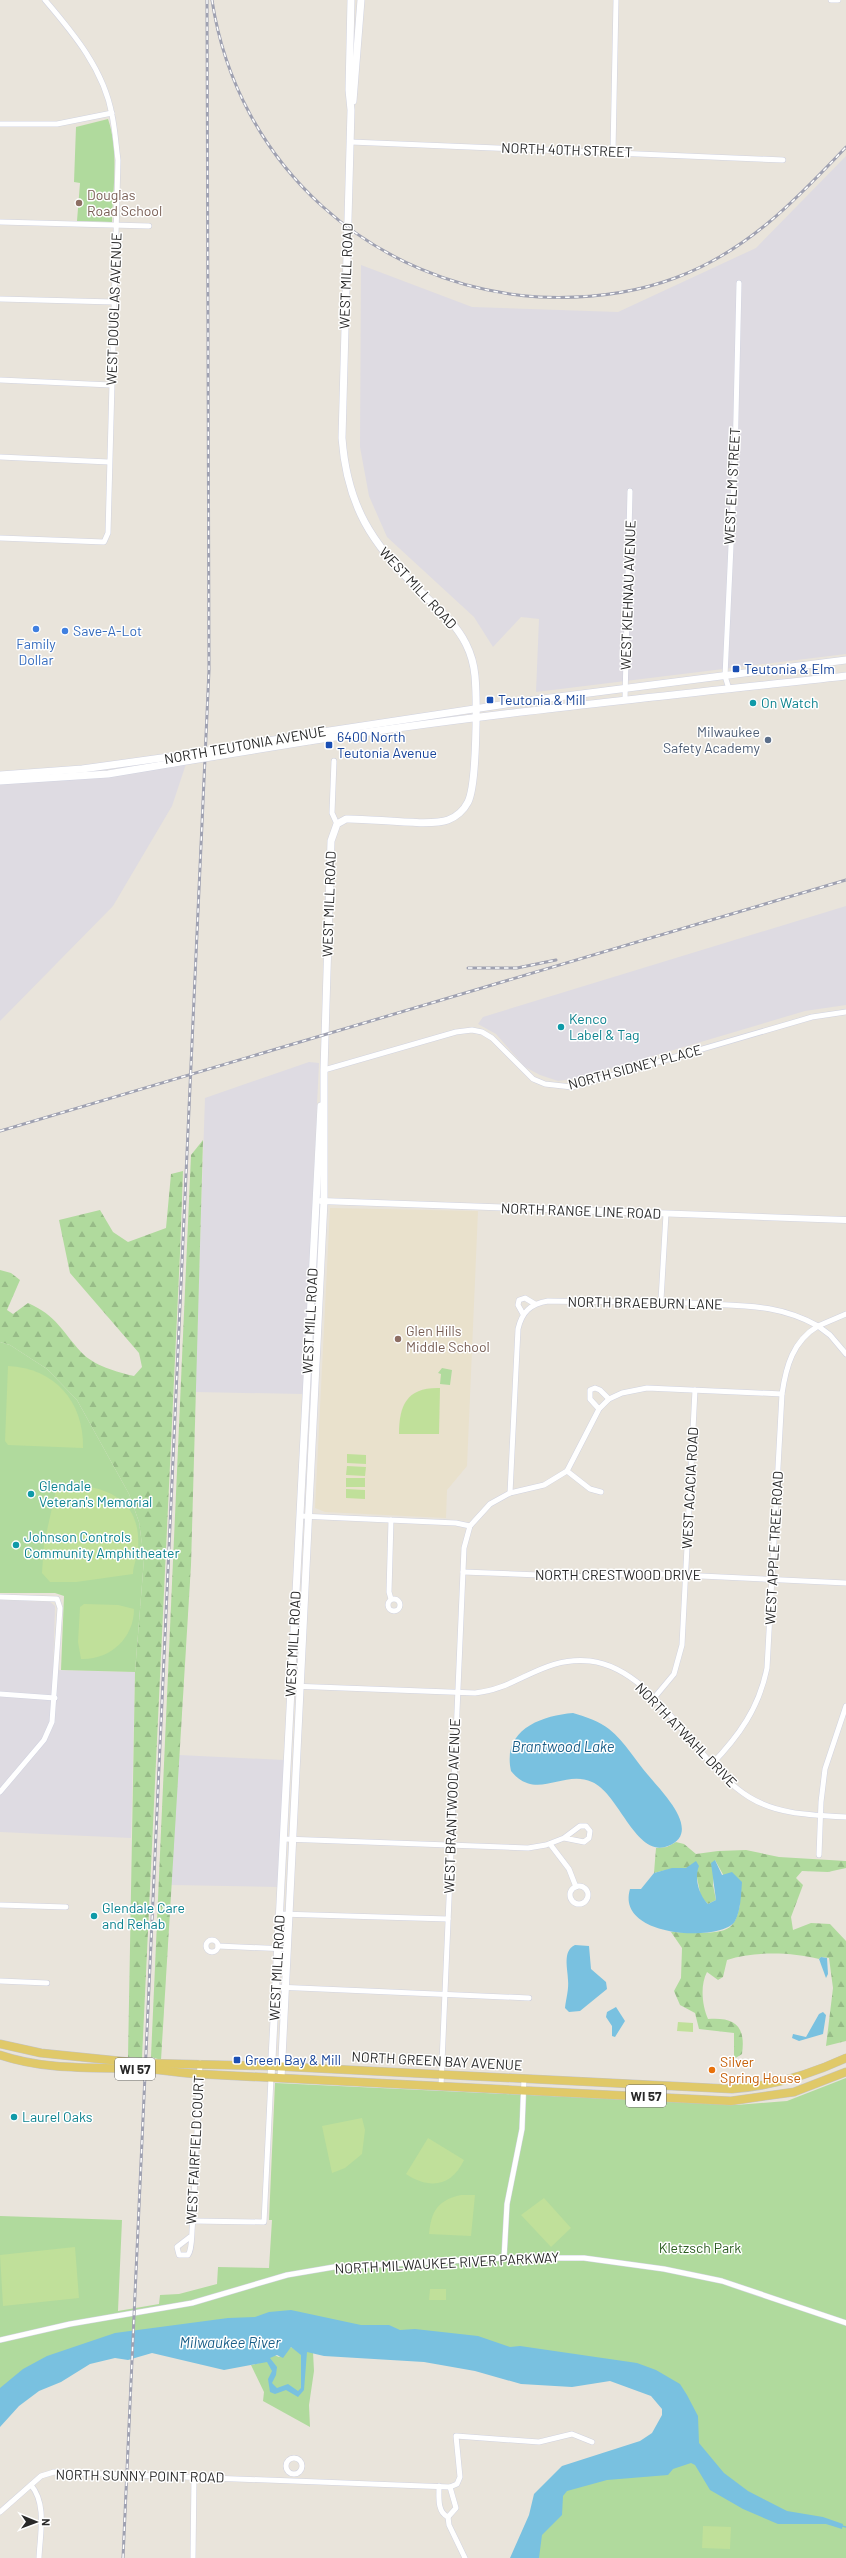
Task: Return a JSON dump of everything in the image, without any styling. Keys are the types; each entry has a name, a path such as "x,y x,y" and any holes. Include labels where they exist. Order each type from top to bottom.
{"main road":[{"name":"WEST MILL ROAD","path":"351,0 349,90 351,110"},
{"name":"WEST MILL ROAD","path":"281,2078 324,1202 324,1070 332,834 337,824 350,819 439,822 458,814 468,803 471,793 476,708 475,675 472,660 460,633 396,568 375,542 358,511 346,472 342,438 351,110 361,0"},
{"name":"NORTH TEUTONIA AVENUE","path":"0,781 89,776 316,732 476,708 846,660"},
{"name":"NORTH TEUTONIA AVENUE","path":"0,775 175,760 625,700 846,676"},
{"name":"WEST MILL ROAD","path":"271,2078 315,1201 324,1070"},
{"name":"NORTH GREEN BAY AVENUE","path":"0,2044 41,2053 140,2063 200,2063 282,2066 732,2089 762,2087 792,2080 846,2058"},
{"name":"NORTH GREEN BAY AVENUE","path":"0,2055 40,2065 144,2069 271,2078 731,2101 765,2098 794,2092 846,2072"}],"street":[{"name":"WEST DOUGLAS AVENUE","path":"0,538 104,542 108,533 118,160 112,113 91,59 45,0"},
{"path":"613,151 616,0"},
{"path":"832,0 838,0"},
{"path":"0,124 57,124 112,113"},
{"name":"NORTH 40TH STREET","path":"351,142 613,151 783,160"},
{"path":"0,222 149,226"},
{"name":"WEST ELM STREET","path":"729,689 725,676 735,460 739,283"},
{"path":"0,299 114,302"},
{"path":"0,380 111,385"},
{"path":"0,458 109,462"},
{"name":"WEST KIEHNAU AVENUE","path":"625,700 630,491"},
{"path":"334,761 332,813 337,824"},
{"name":"NORTH SIDNEY PLACE","path":"324,1070 456,1032 472,1030 492,1038 533,1079 545,1084 572,1086 812,1016 846,1012"},
{"name":"NORTH RANGE LINE ROAD","path":"315,1201 846,1220"},
{"path":"661,1300 666,1214"},
{"name":"NORTH BRAEBURN LANE","path":"523,1314 518,1306 519,1300 525,1298 535,1304 548,1301 603,1302 661,1300 776,1308 792,1312 818,1326 830,1335 846,1354"},
{"path":"510,1493 517,1335 523,1314 535,1304"},
{"path":"818,1326 846,1314"},
{"name":"WEST APPLE TREE ROAD","path":"711,1765 738,1735 752,1715 761,1692 768,1662 782,1394 785,1371 791,1356 802,1338 818,1326"},
{"path":"599,1409 590,1399 590,1390 595,1388 600,1390 609,1399"},
{"path":"300,1516 456,1522 470,1526 490,1504 510,1493 536,1488 567,1471 599,1409 609,1399 626,1392 647,1388 782,1394"},
{"name":"WEST ACACIA ROAD","path":"654,1698 674,1674 682,1645 695,1390"},
{"path":"567,1471 590,1489 601,1492"},
{"path":"391,1520 389,1592 391,1599"},
{"name":"WEST BRANTWOOD AVENUE","path":"441,2086 456,1693 464,1548 470,1526"},
{"name":"NORTH CRESTWOOD DRIVE","path":"463,1572 589,1577 638,1572 846,1583"},
{"path":"0,1597 58,1601 60,1608 55,1698 52,1722 44,1740 0,1792"},
{"name":"NORTH ATWAHL DRIVE","path":"291,1686 456,1693 485,1692 552,1664 577,1660 596,1662 619,1670 638,1683 654,1698 711,1765 733,1786 761,1803 784,1811 820,1816 846,1817"},
{"path":"0,1694 55,1698"},
{"path":"819,1855 820,1816 825,1769 846,1706"},
{"path":"284,1839 523,1848 550,1844 564,1838 580,1826 586,1826 590,1830 589,1838 584,1842 564,1838"},
{"path":"550,1844 568,1869 576,1886"},
{"path":"0,1905 66,1907"},
{"path":"280,1914 448,1919"},
{"path":"218,1946 287,1949"},
{"path":"0,1981 47,1983"},
{"path":"276,1987 530,1998"},
{"name":"WEST FAIRFIELD COURT","path":"190,2236 193,2221 200,2063"},
{"name":"WEST MILL ROAD","path":"193,2221 262,2223 265,2219 271,2078"},
{"path":"504,2258 507,2204 520,2139 524,2078"},
{"name":"NORTH MILWAUKEE RIVER PARKWAY","path":"0,2340 70,2324 192,2303 287,2275 334,2267 504,2258 584,2258 664,2269 722,2281 846,2322"},
{"path":"448,2517 456,2508 450,2487 457,2484 460,2477 456,2436 539,2442 572,2434 592,2442"},
{"name":"NORTH SUNNY POINT ROAD","path":"0,2512 41,2476 54,2472 450,2487"},
{"path":"293,2474 293,2481"},
{"path":"193,2558 194,2477"},
{"path":"31,2485 38,2493 41,2506 39,2558"},
{"path":"439,2486 441,2510 444,2515 448,2517 449,2525 465,2558"}],"shaded area":[{"path":"846,156 846,654 536,692 539,619 521,617 493,647 474,617 387,537 369,496 360,447 361,265 472,307 618,312 756,248"},
{"path":"187,761 172,806 113,906 0,1021 0,781 33,780"},
{"path":"846,906 846,1005 805,1011 579,1078 558,1081 540,1075 525,1067 496,1034 478,1024 483,1017"},
{"path":"309,1062 319,1063 303,1394 195,1392 205,1098"},
{"name":"Glen Hills Middle School","path":"330,1208 478,1211 467,1466 447,1490 446,1518 325,1512 315,1508"},
{"path":"0,1600 50,1602 55,1606 53,1670 135,1672 131,1838 0,1832"},
{"path":"179,1755 285,1760 279,1887 171,1885"}],"green space":[{"path":"108,119 114,157 112,222 77,221 80,183 74,182 76,127"},
{"path":"203,1140 191,1565 161,2060 151,2057 191,1155"},
{"path":"183,1171 142,2058 128,2057 135,1672 144,1559 139,1522 129,1494 77,1400 47,1369 10,1345 0,1342 0,1270 11,1273 20,1280 7,1310 13,1314 28,1303 38,1308 58,1324 86,1357 106,1368 134,1376 142,1367 139,1353 70,1273 59,1220 100,1210 113,1232 128,1242 166,1228 171,1174"},
{"path":"0,1342 10,1345 47,1369 77,1400 129,1494 139,1522 144,1559 135,1672 61,1670 64,1596 55,1593 0,1593"},
{"path":"8,1366 24,1368 39,1373 52,1380 63,1390 72,1402 78,1416 82,1431 83,1448 8,1445 5,1441"},
{"path":"442,1368 452,1370 450,1385 440,1384 441,1374 438,1373"},
{"path":"429,1388 440,1388 439,1434 399,1434 401,1414 403,1406 407,1400 413,1394 420,1391"},
{"path":"347,1454 366,1455 366,1464 347,1463"},
{"path":"347,1466 366,1467 365,1476 346,1475"},
{"path":"346,1478 365,1478 365,1487 346,1487"},
{"path":"83,1486 108,1492 126,1505 132,1513 138,1536 138,1550 133,1574 76,1582 50,1582 42,1573 44,1544 56,1490"},
{"path":"346,1489 365,1490 365,1499 346,1498"},
{"path":"84,1604 118,1605 134,1609 130,1629 125,1638 118,1645 102,1656 81,1659 78,1642 80,1607"},
{"path":"676,1842 684,1844 696,1854 718,1851 746,1850 779,1857 846,1861 846,1868 828,1872 802,1871 796,1878 803,1885 791,1917 793,1930 811,1923 830,1924 846,1941 846,2041 826,2046 833,1988 829,1958 821,1957 819,1959 785,1954 749,1955 727,1960 723,1977 718,1980 707,1972 703,1983 703,1996 704,2008 708,2019 725,2020 737,2025 742,2036 742,2054 734,2059 734,2033 699,2029 695,2013 680,2005 674,1991 681,1978 682,1948 671,1932 710,1933 725,1930 734,1923 740,1905 715,1860 713,1885 716,1900 708,1904 701,1897 696,1873 685,1869 670,1869 654,1873 656,1848 667,1847"},
{"path":"678,2022 693,2023 693,2032 677,2031"},
{"name":"Kletzsch Park","path":"846,2078 846,2558 525,2558 561,2488 678,2425 655,2386 436,2347 112,2347 0,2404 0,2216 122,2220 118,2311 159,2304 160,2295 179,2294 217,2284 218,2267 269,2268 272,2220 269,2220 275,2083 736,2105 787,2101"},
{"path":"362,2118 365,2130 362,2154 345,2168 332,2173 322,2126"},
{"path":"428,2138 464,2160 459,2169 453,2175 440,2183 424,2182 406,2174"},
{"path":"461,2195 475,2195 471,2236 429,2234 434,2213 441,2203"},
{"path":"544,2198 571,2228 551,2247 521,2215"},
{"path":"75,2247 79,2298 3,2306 0,2255"},
{"path":"430,2289 446,2289 446,2300 429,2300"},
{"path":"291,2347 299,2352 313,2352 314,2371 309,2405 310,2427 263,2401 264,2392 251,2365 260,2363 274,2355 279,2357"},
{"path":"703,2526 731,2527 730,2549 702,2548"}],"water":[{"name":"Brantwood Lake","path":"573,1713 605,1726 625,1745 676,1811 681,1821 682,1831 678,1840 668,1846 657,1847 646,1843 628,1823 611,1798 602,1788 592,1782 581,1779 571,1779 540,1785 530,1784 520,1780 511,1771 510,1757 512,1745 518,1735 526,1728 537,1722 560,1715"},
{"path":"715,1860 722,1875 732,1872 742,1882 737,1917 735,1921 727,1928 712,1932 673,1932 654,1927 639,1918 630,1906 630,1889 641,1889 654,1873 672,1868 686,1868 696,1861 699,1866 697,1881 702,1896 708,1904 716,1900 711,1863"},
{"path":"575,1945 589,1946 591,1969 606,1982 607,1989 580,2011 569,2012 565,2008 568,1987 567,1956 568,1951"},
{"path":"821,1957 827,1958 828,1974 826,1978 819,1959"},
{"path":"616,2007 625,2021 615,2037 612,2036 612,2026 606,2017 607,2012"},
{"path":"823,2012 826,2015 823,2034 799,2041 792,2038 793,2034 806,2037 819,2014"},
{"name":"Milwaukee River","path":"291,2310 361,2325 389,2325 400,2330 415,2329 478,2336 510,2347 520,2346 637,2363 656,2370 680,2384 698,2416 699,2443 724,2473 748,2491 787,2511 823,2517 843,2524 842,2529 826,2524 778,2524 743,2509 710,2490 695,2465 691,2463 673,2469 668,2475 607,2480 567,2491 563,2496 562,2515 542,2535 539,2558 510,2558 529,2515 534,2494 562,2466 640,2441 652,2433 662,2415 662,2409 651,2396 610,2381 572,2387 521,2384 475,2371 424,2362 324,2356 307,2352 304,2390 298,2397 286,2390 275,2394 270,2392 268,2379 272,2371 267,2362 224,2370 152,2353 128,2360 115,2358 90,2364 61,2382 39,2391 19,2406 0,2427 0,2388 23,2369 47,2356 115,2333 228,2318 255,2317 269,2312","holes":["291,2347 301,2355 301,2388 298,2391 288,2384 277,2388 272,2383 276,2375 277,2367 270,2358 277,2355 283,2358"]}],"waterway":[{"path":"842,2526 846,2527"}],"railway":[{"path":"123,2558 209,670 207,0"},
{"path":"212,0 226,60 250,114 282,164 322,206 369,242 421,269 478,288 539,297 573,297 625,292 675,278 701,267 724,254 768,223 808,187 846,147"},
{"path":"0,1131 846,880"},
{"path":"468,968 517,968 556,960"}],"place":[{"name":"Douglas Road School","path":"79,203"},
{"name":"Family Dollar","path":"36,629"},
{"name":"Save-A-Lot","path":"65,631"},
{"name":"Teutonia & Elm","path":"736,669"},
{"name":"Teutonia & Mill","path":"490,700"},
{"name":"On Watch","path":"753,703"},
{"name":"Milwaukee Safety Academy","path":"768,740"},
{"name":"6400 North Teutonia Avenue","path":"329,745"},
{"name":"Kenco Label & Tag","path":"561,1027"},
{"name":"Glen Hills Middle School","path":"398,1339"},
{"name":"Glendale Veteran's Memorial","path":"31,1494"},
{"name":"Johnson Controls Community Amphitheater","path":"16,1545"},
{"name":"Glendale Care and Rehab","path":"94,1916"},
{"name":"Green Bay & Mill","path":"237,2060"},
{"name":"Silver Spring House","path":"712,2070"},
{"name":"Laurel Oaks","path":"14,2117"}]}
